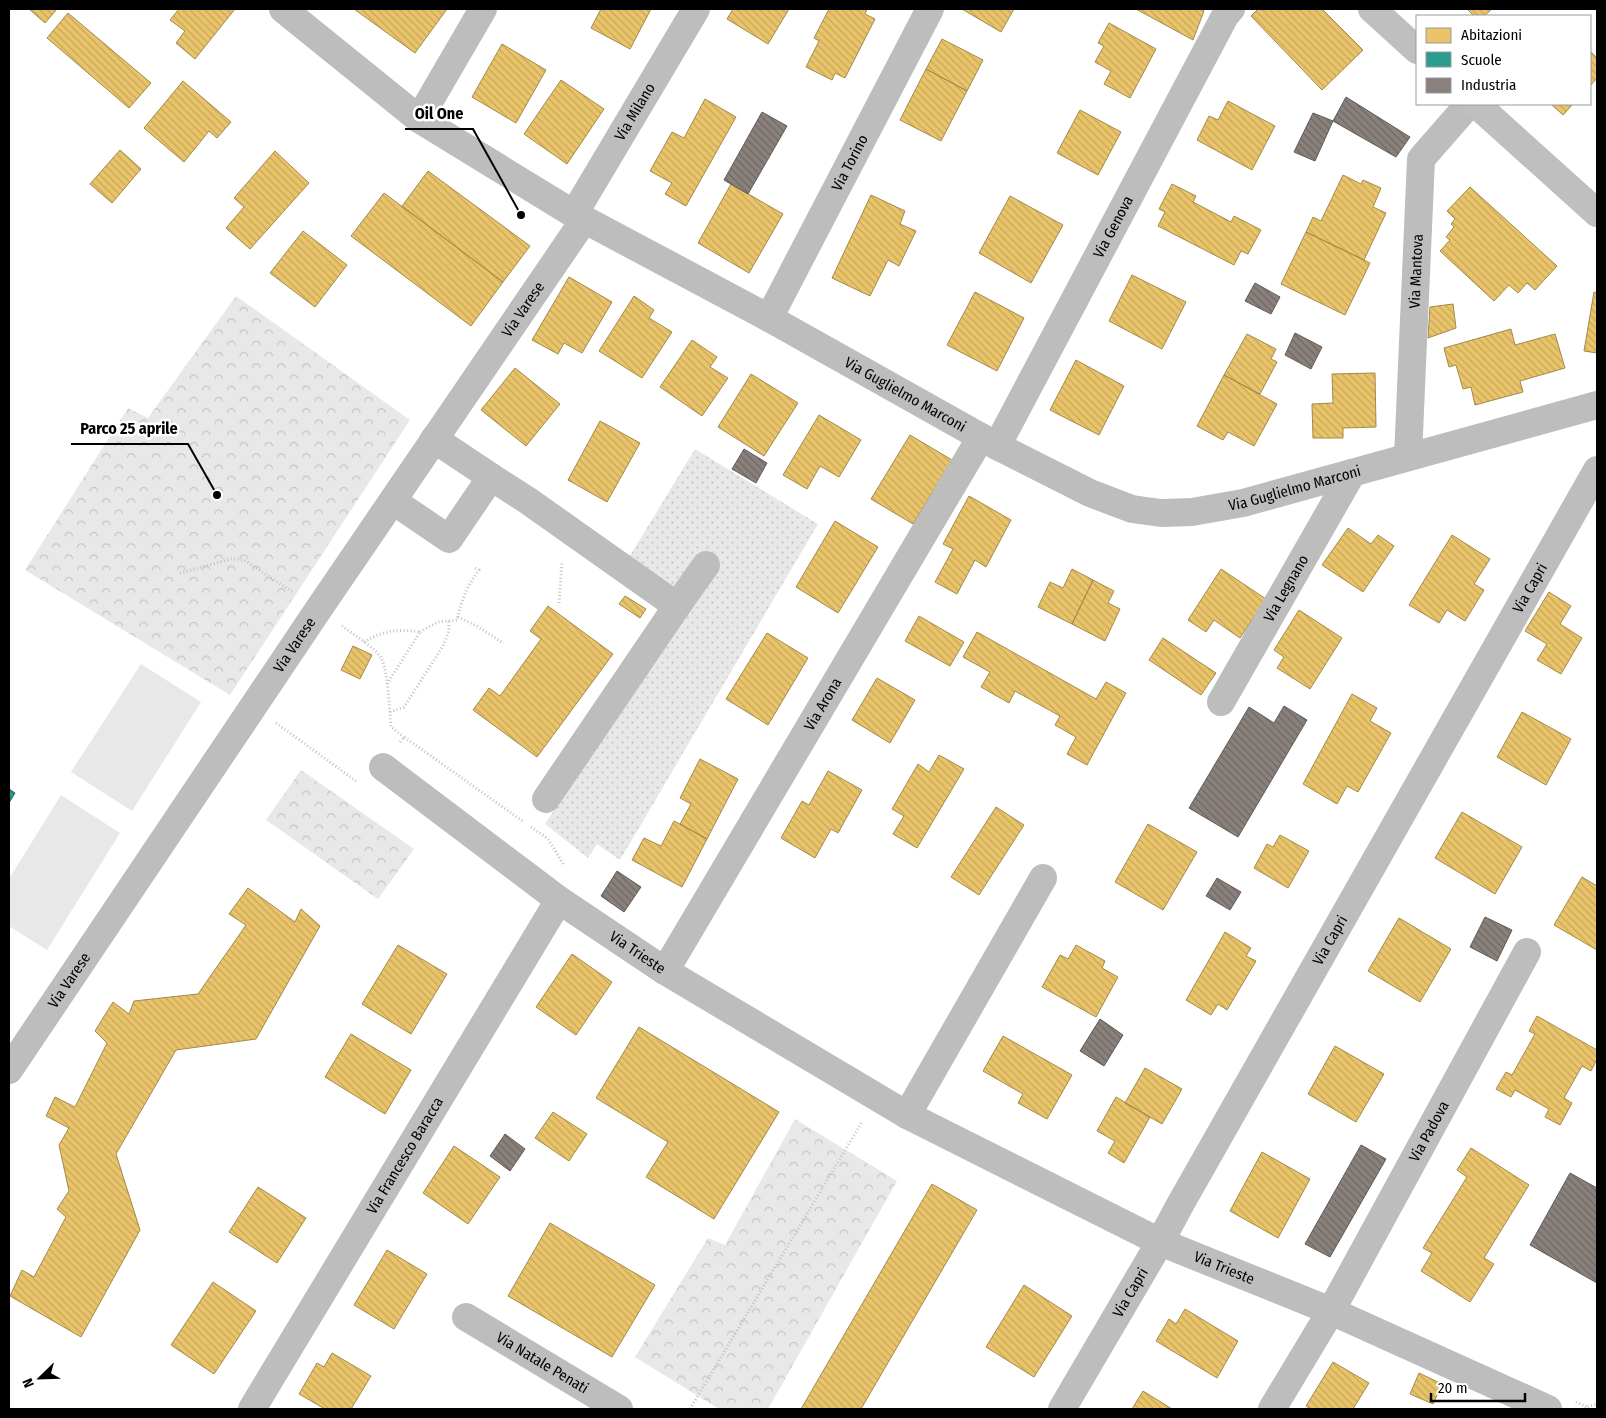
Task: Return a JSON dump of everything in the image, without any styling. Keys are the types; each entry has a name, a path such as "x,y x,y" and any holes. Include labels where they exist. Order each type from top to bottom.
{"street":[{"name":"Via Guglielmo Marconi","path":"283,9 419,119 579,217 769,318 989,441 1090,493 1132,509 1161,512 1192,512 1243,503 1597,405"},
{"path":"419,119 483,9"},
{"name":"Via Milano","path":"579,217 696,9"},
{"name":"Via Torino","path":"769,318 930,9"},
{"name":"Via Genova","path":"989,441 1231,9"},
{"path":"1372,9 1416,49"},
{"name":"Via Mantova","path":"1408,457 1421,159 1468,105"},
{"path":"1477,105 1597,214"},
{"name":"Via Varese","path":"9,1070 434,439 579,217"},
{"path":"434,439 565,527 677,606"},
{"name":"Via Arona","path":"665,971 989,441"},
{"name":"Via Capri","path":"1062,1409 1160,1242 1597,470"},
{"name":"Via Legnano","path":"1221,702 1352,473"},
{"path":"393,500 450,539 491,477"},
{"path":"546,800 706,565"},
{"name":"Via Trieste","path":"383,767 558,900 665,971 907,1115 1160,1242 1559,1404"},
{"path":"907,1115 1043,878"},
{"name":"Via Francesco Baracca","path":"252,1409 558,900"},
{"name":"Via Padova","path":"1272,1409 1331,1311 1527,952"},
{"name":"Via Natale Penati","path":"466,1317 619,1409"}],"path":[{"path":"558,604 565,527"},
{"path":"387,685 420,632 438,622 457,620 461,602 470,582 479,570 473,567"},
{"path":"458,617 477,626 503,643"},
{"path":"390,712 404,707 443,646 449,621"},
{"path":"364,642 376,635 399,629 420,632"},
{"path":"253,707 368,789 404,737 548,839 568,870"},
{"path":"690,1409 877,1097"},
{"path":"1559,1404 1586,1408 1597,1404"}],"green space":[{"path":"236,296 410,420 230,695 25,570 128,408 148,418"},
{"path":"695,449 818,524 620,860 597,844 588,858 545,824 717,562 701,552 674,590 628,559"},
{"path":"141,664 201,702 132,811 71,772"},
{"path":"301,770 414,849 378,899 266,820"},
{"path":"61,795 120,833 47,950 9,926 9,879"},
{"path":"795,1119 897,1181 768,1409 719,1409 635,1357 708,1238 725,1245"}],"building: Abitazioni":[{"path":"29,9 57,9 45,23"},
{"path":"179,9 235,9 195,59 176,43 185,31 170,20"},
{"path":"354,9 447,9 415,53"},
{"path":"601,9 651,9 630,49 591,28"},
{"path":"733,9 789,9 768,44 727,19"},
{"path":"829,9 867,9 865,14 875,19 845,78 835,73 832,80 806,67 819,41 814,38"},
{"path":"962,9 1014,9 1001,32"},
{"path":"1136,9 1200,9 1204,11 1193,40"},
{"path":"1258,9 1322,9 1363,50 1322,90 1251,16"},
{"path":"1467,9 1492,9 1485,15 1473,15"},
{"path":"68,13 151,83 129,108 47,38"},
{"path":"1109,23 1156,49 1130,98 1104,84 1111,71 1095,62 1104,46 1098,43"},
{"path":"942,39 983,60 967,91 926,69"},
{"path":"502,44 546,70 516,123 472,97"},
{"path":"1591,52 1597,58 1597,78 1591,85"},
{"path":"926,69 967,91 941,141 900,120"},
{"path":"561,80 604,109 567,164 524,134"},
{"path":"183,81 231,122 217,138 209,131 184,162 144,128"},
{"path":"705,99 736,117 686,206 665,194 672,183 650,171 672,132 684,138"},
{"path":"1228,101 1275,126 1252,170 1197,140 1209,116 1218,120"},
{"path":"1552,105 1572,105 1563,115"},
{"path":"1080,110 1121,132 1098,175 1057,153"},
{"path":"120,150 141,169 112,203 90,184"},
{"path":"275,151 309,183 250,249 226,228 244,207 234,198"},
{"path":"428,171 530,246 503,282 402,206"},
{"path":"1343,175 1361,184 1363,180 1381,188 1373,207 1386,213 1364,260 1306,232 1313,217 1321,221"},
{"path":"731,184 783,214 749,273 698,243"},
{"path":"1172,184 1196,196 1193,202 1231,222 1234,216 1261,230 1248,254 1241,251 1234,265 1158,226 1165,212 1159,209"},
{"path":"1470,187 1557,266 1535,290 1527,283 1518,293 1509,285 1494,301 1440,251 1450,240 1446,237 1454,227 1451,224 1455,219 1447,211"},
{"path":"384,193 503,282 471,326 351,236"},
{"path":"871,195 905,211 900,224 916,231 899,266 888,260 870,296 832,278"},
{"path":"1010,196 1063,225 1031,283 979,253"},
{"path":"303,231 347,265 315,307 270,273"},
{"path":"1306,232 1370,263 1345,315 1281,284"},
{"path":"1132,275 1186,302 1162,349 1109,321"},
{"path":"569,277 612,302 582,353 564,343 558,354 532,340"},
{"path":"975,292 1024,318 997,371 947,345"},
{"path":"1594,292 1597,293 1597,353 1584,351"},
{"path":"634,296 654,310 649,318 672,332 642,378 599,351"},
{"path":"1453,304 1456,328 1428,338 1430,307"},
{"path":"1511,329 1515,345 1555,334 1565,368 1520,381 1523,392 1475,405 1471,387 1463,389 1456,365 1449,367 1444,348"},
{"path":"1247,334 1276,349 1271,359 1277,362 1260,394 1224,375"},
{"path":"692,340 717,357 710,367 728,378 702,416 660,387"},
{"path":"1076,360 1124,386 1099,435 1050,410"},
{"path":"515,368 560,404 526,446 481,410"},
{"path":"1375,373 1376,427 1343,428 1343,438 1313,438 1312,404 1333,403 1332,374"},
{"path":"751,374 798,403 764,456 718,427"},
{"path":"1224,375 1277,404 1254,446 1228,432 1223,440 1197,426"},
{"path":"819,415 861,440 839,477 820,466 807,489 783,475"},
{"path":"600,421 640,443 607,502 568,480"},
{"path":"910,435 952,460 913,524 871,499"},
{"path":"969,496 1011,520 986,567 975,560 957,594 935,582 953,549 943,544"},
{"path":"835,521 878,547 838,613 796,587"},
{"path":"1348,528 1371,544 1378,535 1394,546 1363,592 1322,565"},
{"path":"1452,535 1490,559 1474,584 1484,590 1465,621 1447,610 1439,623 1409,605"},
{"path":"1072,569 1093,580 1072,624 1038,607 1050,582 1063,588"},
{"path":"1221,569 1266,599 1240,638 1214,620 1206,632 1188,620"},
{"path":"1093,580 1114,591 1108,603 1120,609 1105,641 1072,624"},
{"path":"1549,592 1571,606 1560,624 1582,638 1561,674 1537,660 1547,644 1525,631"},
{"path":"625,596 646,609 640,618 619,604"},
{"path":"548,606 613,654 537,757 473,710 489,688 500,696 541,639 530,631"},
{"path":"1299,610 1342,638 1310,689 1277,668 1284,657 1274,650"},
{"path":"919,616 964,642 950,666 905,641"},
{"path":"977,632 1096,699 1106,682 1126,693 1087,765 1067,754 1076,737 1055,725 1060,716 1015,691 1009,703 981,687 990,672 963,657"},
{"path":"767,633 808,658 768,725 726,699"},
{"path":"1163,638 1216,673 1201,695 1149,660"},
{"path":"353,646 372,655 360,679 341,670"},
{"path":"877,678 915,700 890,743 852,720"},
{"path":"1352,694 1377,708 1370,721 1391,733 1358,792 1347,786 1337,804 1303,784"},
{"path":"1522,712 1571,739 1546,785 1497,757"},
{"path":"939,755 964,769 917,848 893,834 904,816 892,809 918,764 929,772"},
{"path":"700,759 738,779 707,839 680,824 691,804 680,798"},
{"path":"828,771 862,790 838,833 831,829 815,858 781,838 802,801 809,805"},
{"path":"996,807 1024,825 979,895 951,877"},
{"path":"1462,812 1522,847 1495,894 1435,858"},
{"path":"674,821 707,839 682,887 632,860 644,838 661,846"},
{"path":"1148,824 1197,852 1163,910 1115,882"},
{"path":"1280,835 1309,851 1288,888 1254,868 1267,844 1273,847"},
{"path":"1582,877 1597,886 1597,950 1554,925"},
{"path":"248,888 295,922 301,909 320,926 256,1039 176,1050 116,1154 140,1230 81,1337 10,1296 22,1270 34,1277 66,1217 57,1209 69,1191 59,1145 69,1128 46,1116 55,1097 75,1107 107,1043 95,1031 113,1002 129,1014 134,1001 198,994 246,925 229,914"},
{"path":"1399,918 1451,949 1420,1002 1368,971"},
{"path":"1225,932 1251,948 1246,956 1256,961 1227,1010 1218,1004 1211,1015 1186,1000"},
{"path":"398,945 447,974 411,1034 362,1004"},
{"path":"1076,945 1105,961 1102,968 1118,977 1096,1017 1042,987 1060,955 1068,959"},
{"path":"572,954 612,982 576,1035 536,1007"},
{"path":"1537,1016 1597,1050 1597,1059 1591,1071 1582,1066 1564,1098 1572,1103 1560,1125 1545,1117 1549,1109 1515,1090 1511,1097 1496,1089 1506,1072 1512,1075 1535,1034 1529,1031"},
{"path":"639,1027 779,1112 714,1219 646,1177 668,1142 596,1098"},
{"path":"351,1034 411,1070 385,1114 325,1077"},
{"path":"1003,1036 1072,1075 1047,1119 1018,1103 1023,1094 983,1071"},
{"path":"1335,1046 1384,1074 1356,1122 1308,1094"},
{"path":"1145,1068 1182,1089 1162,1124 1125,1103"},
{"path":"1116,1097 1150,1117 1124,1163 1108,1153 1115,1141 1097,1131"},
{"path":"553,1112 587,1134 569,1161 535,1138"},
{"path":"454,1146 500,1177 468,1224 423,1193"},
{"path":"1471,1148 1529,1185 1484,1258 1494,1264 1470,1302 1421,1271 1432,1253 1423,1248 1467,1177 1457,1170"},
{"path":"1262,1152 1310,1179 1278,1238 1230,1211"},
{"path":"932,1184 977,1210 861,1409 801,1409"},
{"path":"258,1187 306,1218 277,1263 229,1232"},
{"path":"550,1223 655,1285 612,1357 508,1296"},
{"path":"387,1250 427,1274 394,1329 354,1305"},
{"path":"213,1282 256,1311 214,1374 171,1345"},
{"path":"1024,1285 1072,1316 1034,1377 986,1347"},
{"path":"1185,1309 1238,1341 1217,1378 1156,1341 1169,1319 1176,1324"},
{"path":"332,1353 371,1376 351,1409 325,1409 299,1394 317,1363 324,1367"},
{"path":"1333,1362 1369,1383 1353,1409 1311,1409 1306,1406"},
{"path":"1419,1373 1442,1384 1433,1404 1410,1394"},
{"path":"1143,1391 1172,1409 1132,1409"}],"building: Scuole":[{"path":"9,789 15,793 9,803"}],"building: Industria":[{"path":"1346,97 1410,137 1396,157 1333,121"},
{"path":"762,112 787,126 748,194 724,180"},
{"path":"1313,113 1333,121 1315,161 1294,152"},
{"path":"1255,283 1280,297 1271,314 1245,301"},
{"path":"1295,333 1322,347 1311,369 1285,355"},
{"path":"744,449 767,463 756,483 732,469"},
{"path":"1284,706 1307,720 1238,837 1189,808 1249,707 1274,723"},
{"path":"617,871 641,887 624,912 601,896"},
{"path":"1217,878 1241,892 1230,910 1206,896"},
{"path":"1485,917 1512,930 1497,961 1470,947"},
{"path":"1100,1019 1123,1035 1104,1066 1080,1051"},
{"path":"505,1134 525,1149 510,1171 490,1156"},
{"path":"1361,1145 1386,1159 1330,1257 1305,1244"},
{"path":"1570,1173 1597,1188 1597,1283 1530,1245"}],"place":[{"name":"Oil One","path":"521,215"},
{"name":"Parco 25 aprile","path":"217,495"}]}
